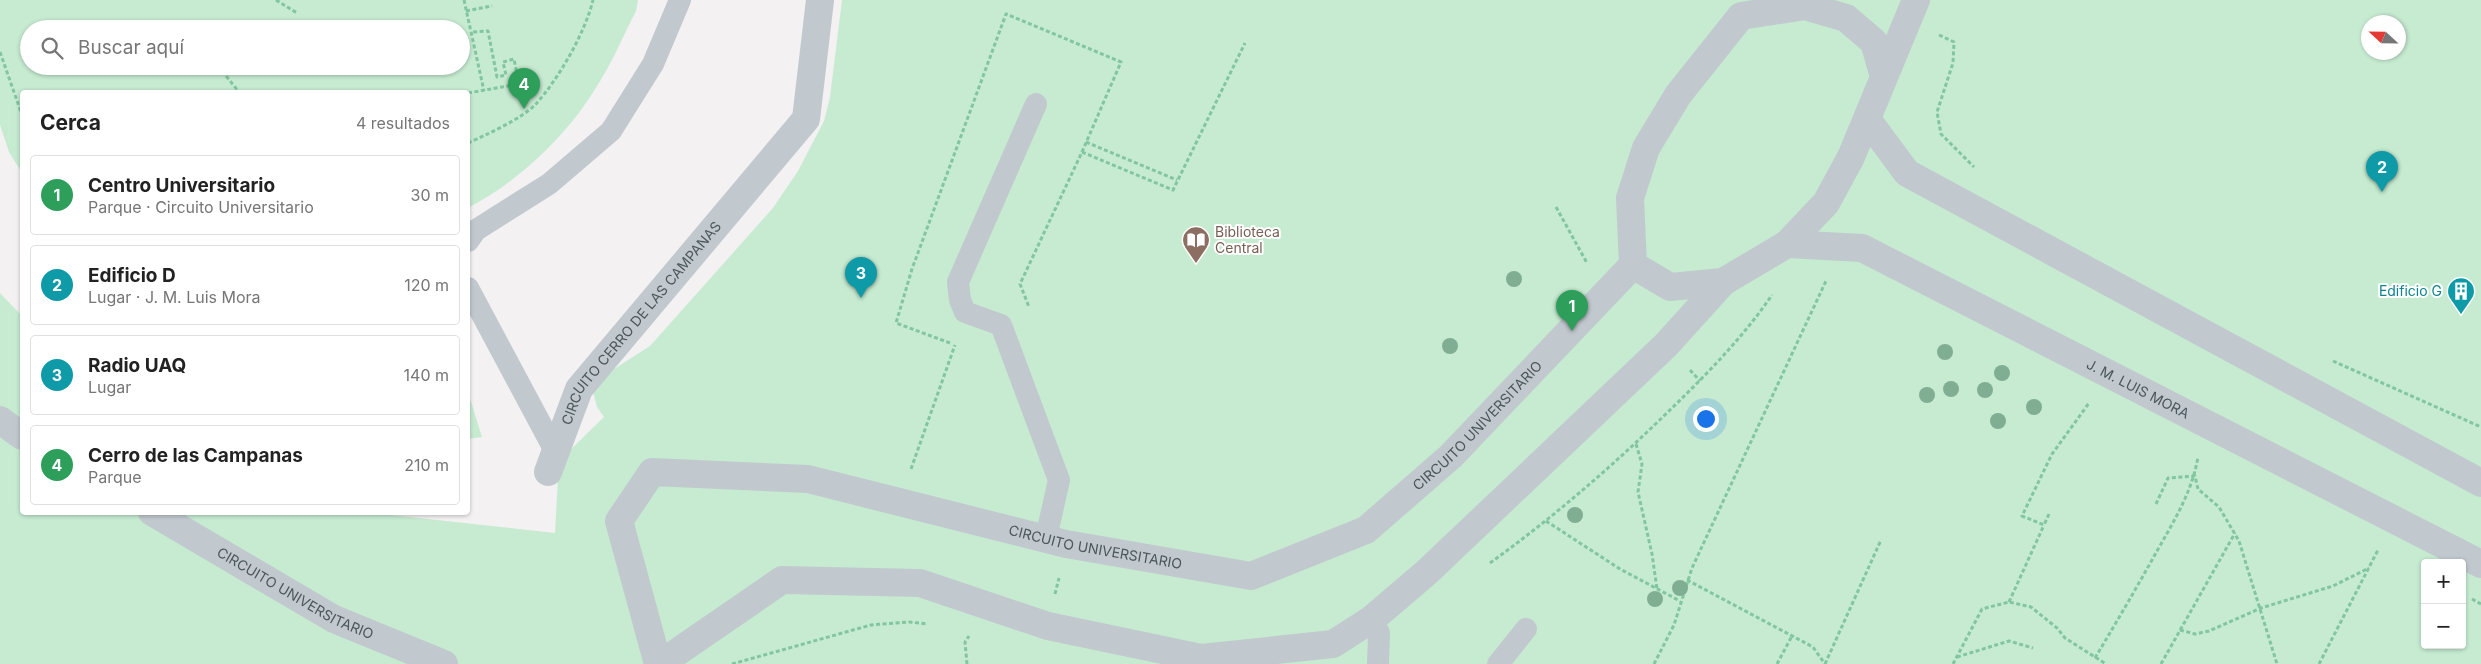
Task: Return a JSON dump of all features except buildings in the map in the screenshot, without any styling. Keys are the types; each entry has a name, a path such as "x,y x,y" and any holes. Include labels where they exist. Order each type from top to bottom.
{"street":[{"name":"CIRCUITO CERRO DE LAS CAMPANAS","path":"548,472 579,389 806,119 820,0"},
{"path":"1884,77 1874,42 1846,18 1805,6 1750,8 1678,95 1646,148 1630,198 1633,264 1670,287 1723,282 1787,244 1826,203 1851,157 1913,10"},
{"path":"1867,119 1906,173 2481,483"},
{"name":"J. M. LUIS MORA","path":"1787,244 1862,248 2481,564"},
{"name":"CIRCUITO UNIVERSITARIO","path":"1633,264 1452,456 1366,530 1251,576 1046,538 808,479 652,472 619,521 659,664 782,580 920,583 1048,626 1201,658 1333,644 1372,618 1427,572 1658,352 1723,282"},
{"path":"0,420 20,435"},
{"name":"CIRCUITO UNIVERSITARIO","path":"157,515 334,619 444,664"}],"lane":[{"path":"470,238 476,230 549,184 611,131 653,64 680,0"},
{"path":"1036,104 958,282 960,300 965,312 1001,325 1059,480 1046,538"},
{"name":"CIRCUITO CERRO DE LAS CAMPANAS","path":"470,292 553,447 548,472"},
{"path":"1372,618 1379,633 1378,664"},
{"path":"1498,664 1526,629"}],"path":[{"path":"276,0 297,13"},
{"path":"464,0 469,20"},
{"path":"470,142 491,133 534,106 568,60 593,0"},
{"path":"466,11 492,6"},
{"path":"1913,10 1954,42 1953,63 1937,112 1941,134 1979,173"},
{"path":"962,347 896,323 912,268 1006,14 1121,62 1082,152 1020,284 1030,311"},
{"path":"470,25 484,91"},
{"path":"470,93 519,84 514,59 503,62 506,75 496,77 488,31 472,32"},
{"path":"1082,152 1172,190 1245,43"},
{"path":"0,52 20,109"},
{"path":"225,75 237,90"},
{"path":"1086,142 1177,180"},
{"path":"1556,206 1605,294"},
{"path":"1654,664 1674,625 1688,580 1830,274"},
{"path":"1487,565 1546,521 1636,444 1700,381 1757,316 1775,291"},
{"path":"908,475 955,344"},
{"path":"2328,359 2481,426"},
{"path":"2044,525 2022,516 2052,454 2094,396"},
{"path":"1636,444 1642,464 1638,492 1652,554 1657,589"},
{"path":"2094,658 2124,610 2176,517 2195,476 2199,452"},
{"path":"2156,504 2168,478 2195,476"},
{"path":"2195,476 2198,489 2219,507 2239,541 2277,664"},
{"path":"2010,602 2049,514"},
{"path":"1546,521 1620,569 1680,601"},
{"path":"2161,664 2235,533"},
{"path":"1825,664 1882,540"},
{"path":"2371,546 2386,554"},
{"path":"2318,664 2378,550"},
{"path":"2180,630 2195,634 2209,631 2261,608 2333,586 2369,568"},
{"path":"1688,580 1813,647 1825,664"},
{"path":"1953,664 1982,608 2010,602 2030,607 2057,628 2065,638 2106,664"},
{"path":"732,664 871,625 909,622 935,625"},
{"path":"1777,664 1792,636"},
{"path":"965,642 967,664"},
{"path":"1956,658 2009,642 2033,648"}],"green space":[{"path":"0,0 638,0 636,11 608,68 571,122 540,156 523,171 505,185 470,207 470,90 20,90 20,170 9,152 0,125"},
{"path":"842,0 2481,0 2481,664 0,664 0,293 20,314 20,515 391,515 555,533 559,461 604,417 597,407 592,388 603,376 650,346 773,208 798,171 824,121 830,97"},
{"path":"470,398 482,437 470,439"}],"place":[{"name":"Cerro de las Campanas","path":"524,109"},
{"name":"Edificio D","path":"2382,192"},
{"name":"Biblioteca Central","path":"1196,264"},
{"name":"Radio UAQ","path":"861,298"},
{"name":"Edificio G","path":"2461,315"},
{"name":"Centro Universitario","path":"1572,331"}]}
